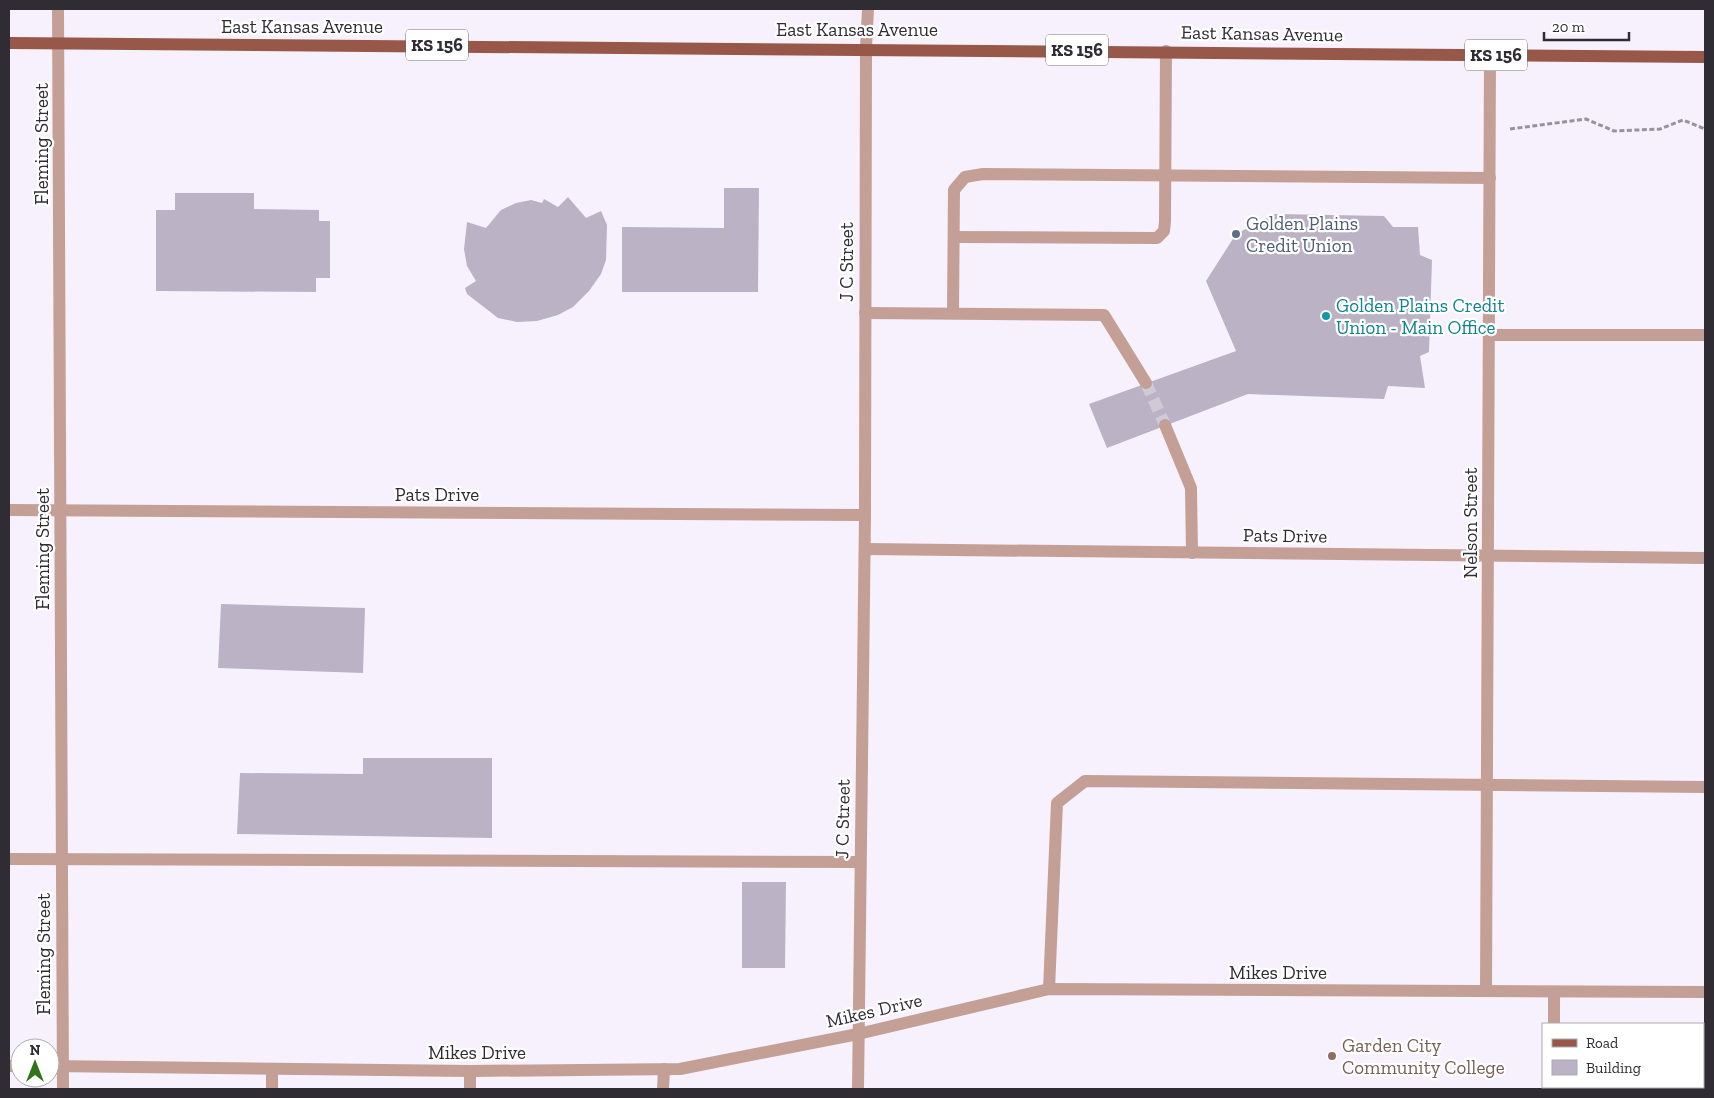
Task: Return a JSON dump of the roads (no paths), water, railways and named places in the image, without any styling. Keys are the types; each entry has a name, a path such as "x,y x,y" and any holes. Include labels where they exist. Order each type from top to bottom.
{"main road":[{"name":"East Kansas Avenue","path":"9,43 866,48 1705,56"}],"street":[{"name":"Fleming Street","path":"57,1038 62,859 58,9"},
{"name":"J C Street","path":"858,1089 865,549 866,48 868,9"},
{"path":"954,237 1157,238 1164,231 1166,51"},
{"name":"Nelson Street","path":"1486,991 1490,55"},
{"path":"953,313 954,190 965,177 983,174 1165,174 1490,178"},
{"path":"865,313 1104,315 1146,383"},
{"path":"1489,335 1705,334"},
{"path":"1165,425 1191,488 1192,553"},
{"name":"Pats Drive","path":"9,510 865,515"},
{"name":"Pats Drive","path":"865,549 1705,558"},
{"path":"1049,989 1057,803 1085,781 1705,787"},
{"path":"9,859 860,862"},
{"name":"Mikes Drive","path":"60,1066 470,1071 680,1069 858,1034 1049,989 1705,992"},
{"path":"1554,992 1554,1023"},
{"path":"272,1069 272,1089"},
{"path":"663,1089 664,1069"},
{"path":"470,1071 470,1089"}],"tunnel":[{"path":"1146,383 1165,425"}],"place":[{"name":"Golden Plains Credit Union","path":"1236,234"},
{"name":"Golden Plains Credit Union - Main Office","path":"1326,316"},
{"name":"Garden City Community College","path":"1332,1056"}]}
